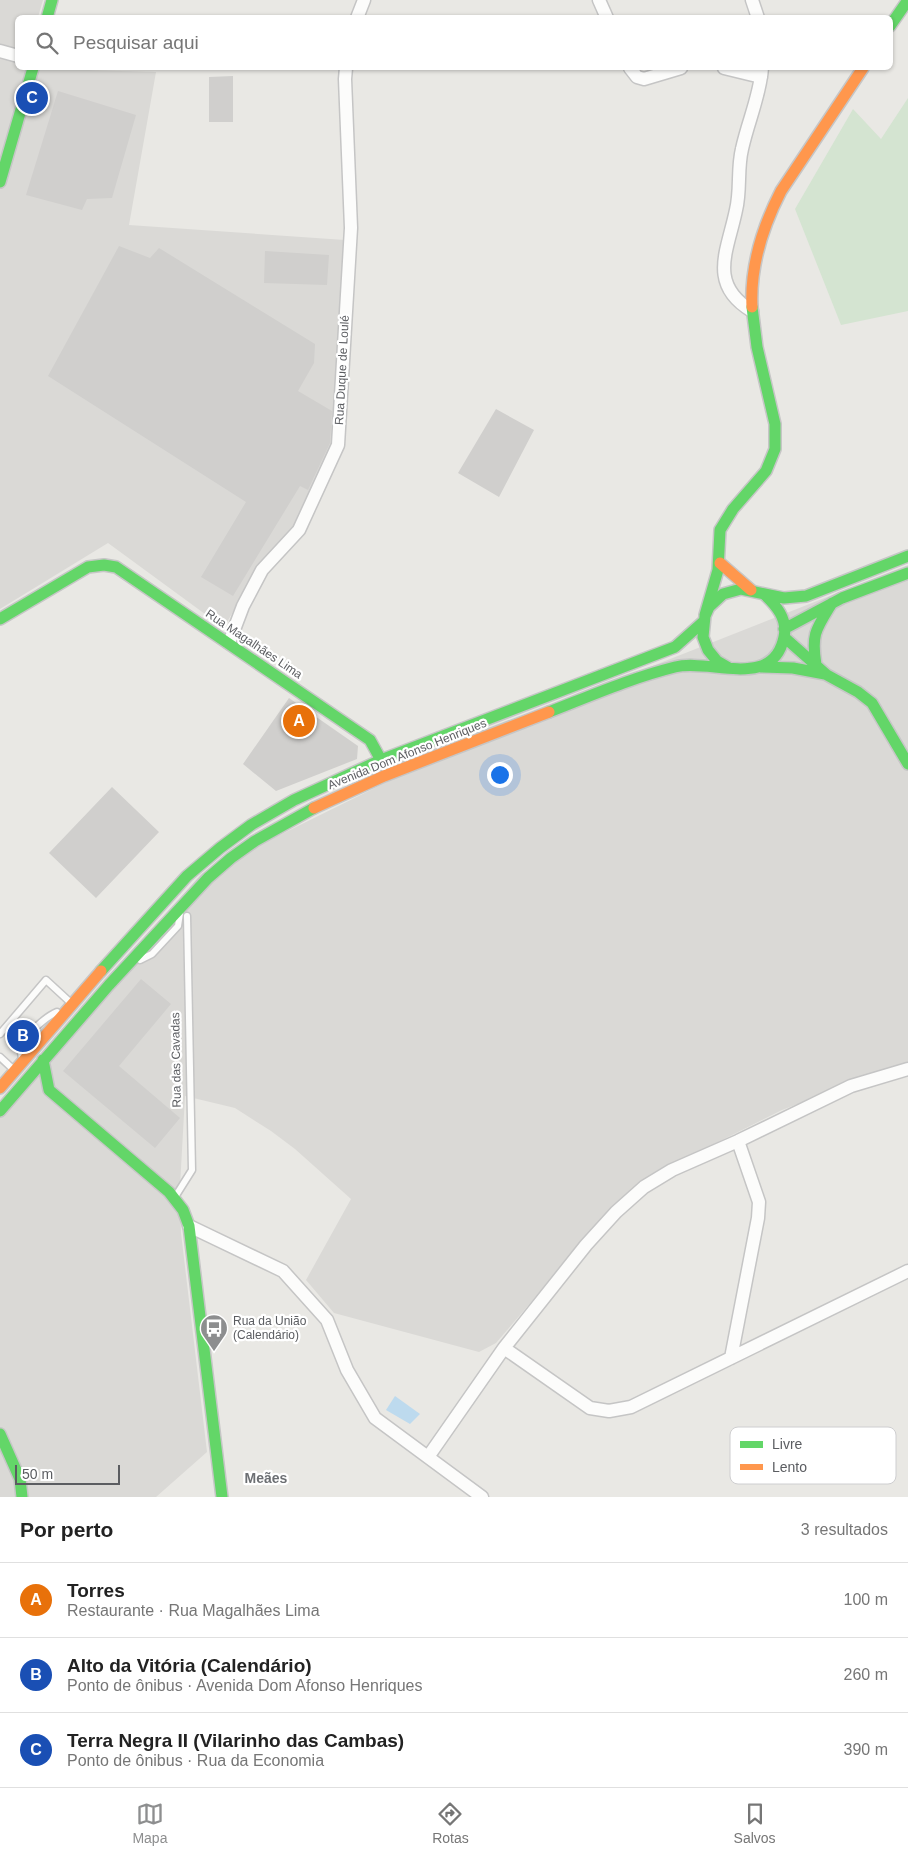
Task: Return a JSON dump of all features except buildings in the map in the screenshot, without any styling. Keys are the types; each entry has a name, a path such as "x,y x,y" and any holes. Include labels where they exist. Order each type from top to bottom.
{"main road":[{"path":"48,15 52,0"},
{"path":"893,22 908,0"},
{"path":"1,174 32,70"},
{"path":"730,668 717,661 708,650 703,636 704,619 720,563 718,543 720,531 732,510 765,470 775,450 775,428 752,312 753,271 759,244 773,204 862,70"},
{"name":"Avenida Dom Afonso Henriques","path":"0,1088 69,1007 187,876 251,825 294,800 381,760 675,647 690,635 704,619 709,607 723,594 741,589 784,598 806,596 908,556"},
{"path":"720,563 751,590"},
{"name":"Rua Magalhães Lima","path":"0,619 88,567 101,564 110,565 120,569 370,740 381,760"},
{"path":"784,633 832,603 908,573"},
{"path":"760,667 771,660 779,650 784,633 782,615 775,603 764,594"},
{"path":"816,665 812,644 814,631 832,603"},
{"path":"784,633 816,665 872,703 908,764"},
{"name":"Avenida Dom Afonso Henriques","path":"0,1111 35,1089 43,1060 131,960 183,911 198,886 260,838 299,814 365,784 638,679 681,666 705,664 745,670 760,667 787,666 828,674"},
{"path":"43,1060 35,1089 168,1192 183,1210 189,1226 222,1497"},
{"path":"0,1434 20,1479 22,1497"}],"street":[{"path":"358,15 364,0"},
{"path":"599,0 606,15"},
{"path":"752,0 757,15"},
{"path":"0,51 15,55"},
{"name":"Rua Duque de Loulé","path":"228,643 243,606 262,570 299,530 338,445 351,228 346,70"},
{"path":"632,70 637,77 644,79 674,70"},
{"path":"743,70 762,72 741,150 736,210 725,252 724,266 728,290 735,300 752,312"},
{"path":"428,1457 504,1348 586,1245 616,1212 644,1187 672,1170 738,1141 851,1086 908,1069"},
{"path":"732,1358 758,1218 759,1202 738,1141"},
{"path":"189,1226 283,1271 327,1320 347,1370 374,1418 482,1497"},
{"path":"504,1348 590,1408 609,1411 631,1407 908,1271"}],"lane":[{"name":"Rua das Cavadas","path":"174,1199 192,1170 183,911"},
{"path":"0,1034 46,980 69,1007"},
{"path":"0,1057 15,1071"}],"shaded area":[{"path":"0,0 43,0 39,15 15,15 15,70 156,72 129,225 345,240 334,440 294,529 248,585 226,624 220,625 108,543 0,609"},
{"path":"908,565 908,1064 862,1079 782,1110 702,1150 648,1180 569,1258 496,1343 479,1352 334,1313 306,1280 351,1199 295,1149 235,1108 185,1096 180,1186 181,1233 207,1452 156,1497 0,1497 0,1110 201,874 498,727"}],"green space":[{"path":"908,98 908,311 841,325 795,209 853,109 881,139"}],"water":[{"path":"395,1396 420,1414 410,1424 386,1410"}],"traffic: fast":[{"path":"48,15 52,0"},
{"path":"893,22 908,0"},
{"path":"0,182 32,70"},
{"path":"705,615 718,570 720,530 733,509 766,471 775,449 775,424 757,347 752,307"},
{"path":"729,668 717,661 708,650 703,637 705,616 709,607 723,594 741,589 784,598 806,596 908,556"},
{"path":"0,619 88,567 104,565 116,567 370,740 381,760"},
{"path":"784,629 842,598 908,573"},
{"path":"549,712 627,682 675,667 689,665 738,669 754,668 767,663 778,653 785,630 783,618 764,594"},
{"path":"816,665 814,646 816,632 832,603"},
{"path":"101,971 187,876 251,825 294,800 381,760 675,647 703,622"},
{"path":"784,637 827,675 858,692 872,703 908,764"},
{"path":"761,667 793,668 825,674"},
{"path":"0,1111 109,985 208,878 255,841 314,808"},
{"path":"43,1060 49,1090 169,1192 183,1210 189,1226 222,1497"},
{"path":"0,1434 20,1479 22,1497"}],"traffic: slow":[{"path":"752,307 755,262 763,233 774,205 781,191 862,70"},
{"path":"720,563 751,590"},
{"path":"314,808 384,776 549,712"},
{"path":"0,1088 101,971"}],"place":[{"name":"Terra Negra II (Vilarinho das Cambas)","path":"32,98"},
{"name":"Torres","path":"299,721"},
{"name":"Alto da Vitória (Calendário)","path":"23,1036"},
{"name":"Rua da União (Calendário)","path":"214,1352"}],"district":[{"name":"Meães","path":"266,1478"}]}
